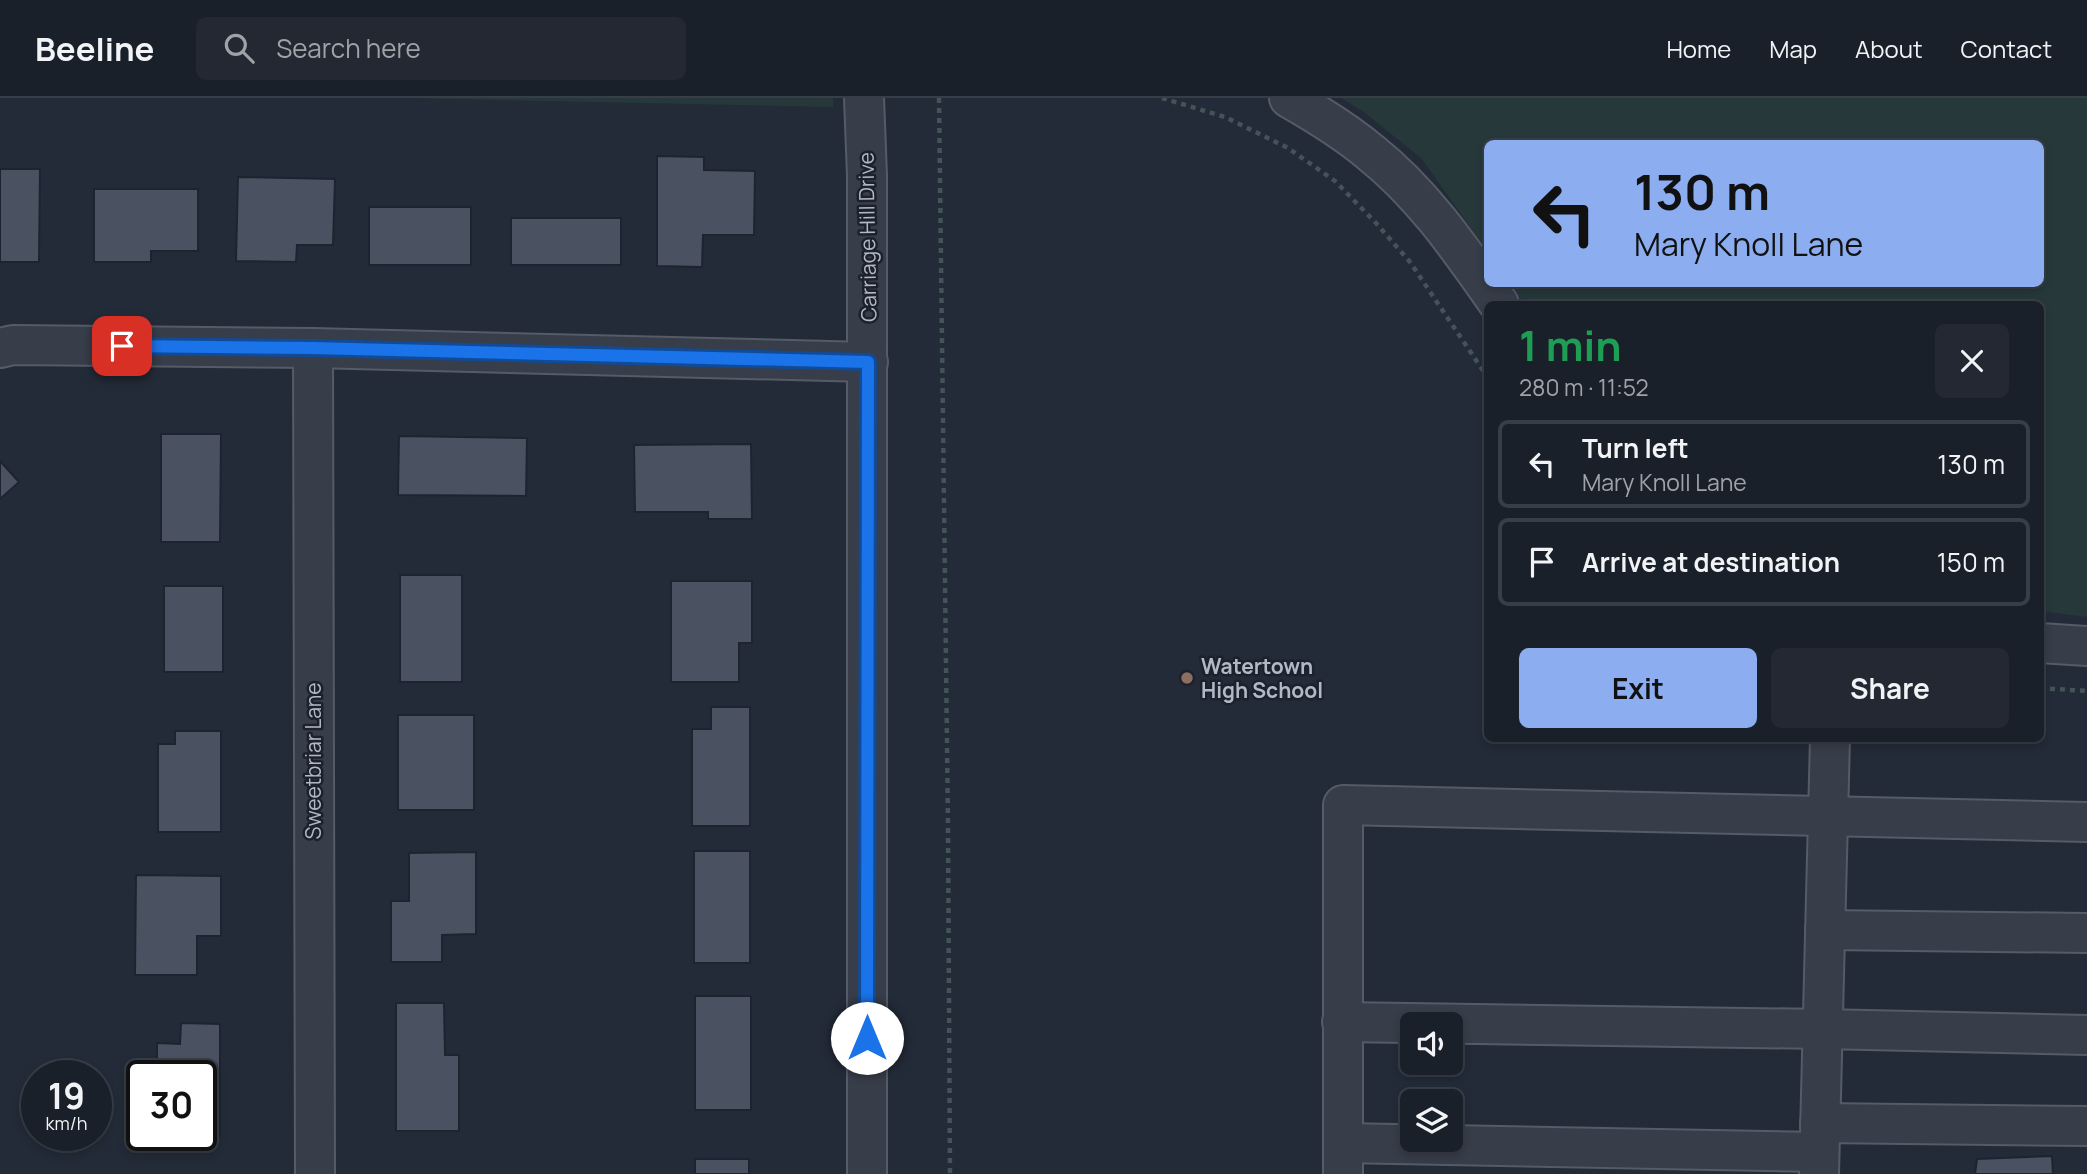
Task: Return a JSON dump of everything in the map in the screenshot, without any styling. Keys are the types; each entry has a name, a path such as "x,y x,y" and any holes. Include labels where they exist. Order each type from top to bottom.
{"street":[{"name":"Carriage Hill Drive","path":"864,98 868,362 867,1174"},
{"path":"1289,98 1320,116 1370,152 1412,191 1455,242 1484,283"},
{"path":"0,348 13,345 313,348 868,362"},
{"name":"Sweetbriar Lane","path":"313,348 315,1174"},
{"path":"2044,643 2087,646"},
{"path":"1820,1150 1830,742"},
{"path":"2087,822 1343,805 1342,1022 1343,1159 1820,1150 2087,1126"},
{"path":"1825,930 2087,933"},
{"path":"1342,1022 2087,1035"}],"path":[{"path":"939,98 950,1174"},
{"path":"1162,98 1225,117 1288,148 1335,181 1410,262 1484,371"},
{"path":"2044,688 2087,691"}],"shaded area":[{"path":"407,98 833,98 833,107"},
{"path":"1341,98 2087,98 2087,617 2044,611 2044,301 1523,301 1512,287 2044,287 2044,140 1484,140 1484,247 1422,159 1364,112"}],"building":[{"path":"657,156 704,157 704,170 755,171 754,235 703,235 702,267 657,266"},
{"path":"0,169 40,169 39,262 0,262"},
{"path":"238,177 335,179 333,245 297,245 296,262 236,261"},
{"path":"94,189 198,189 198,251 151,251 151,262 94,262"},
{"path":"369,207 471,207 471,265 369,265"},
{"path":"511,218 621,218 621,265 511,265"},
{"path":"161,434 221,434 220,542 161,542"},
{"path":"399,436 527,438 526,496 398,495"},
{"path":"751,444 752,519 708,519 708,512 635,512 634,445"},
{"path":"0,461 19,482 0,499"},
{"path":"400,575 462,575 462,682 400,682"},
{"path":"671,581 752,581 752,643 739,643 739,682 671,682"},
{"path":"164,586 223,586 223,672 164,672"},
{"path":"711,707 750,707 750,826 692,826 692,729 711,729"},
{"path":"398,715 474,715 474,810 398,810"},
{"path":"175,731 221,731 221,832 158,832 158,744 175,744"},
{"path":"694,851 750,851 750,963 694,963"},
{"path":"476,852 476,934 442,935 442,962 391,962 391,901 409,901 409,853"},
{"path":"136,875 221,876 221,936 197,936 197,975 135,975"},
{"path":"695,996 751,996 751,1110 695,1110"},
{"path":"396,1003 444,1003 445,1055 459,1055 459,1131 396,1131"},
{"path":"181,1023 220,1024 220,1136 217,1136 217,1060 157,1060 157,1043 180,1044"},
{"path":"2052,1156 2053,1174 1975,1174 1977,1159"},
{"path":"695,1159 749,1159 749,1174 695,1174"}],"place":[{"name":"Watertown High School","path":"1187,678"}],"route":[{"path":"122,346 868,362 867,1038"}]}
